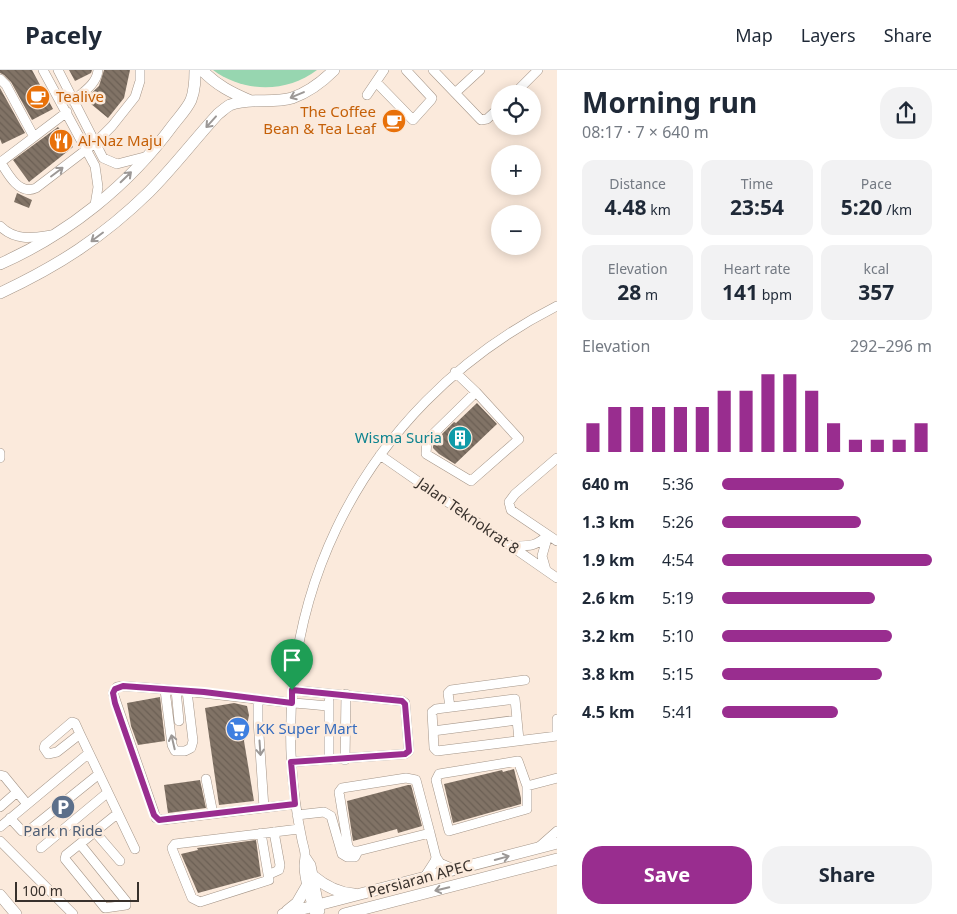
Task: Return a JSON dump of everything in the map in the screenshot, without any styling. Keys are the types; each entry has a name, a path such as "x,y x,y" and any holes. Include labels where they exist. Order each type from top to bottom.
{"main road":[{"path":"0,264 55,235 95,206 148,156 191,100 195,87 195,70"},
{"path":"202,70 222,87 253,101"},
{"path":"0,292 40,274 99,236 150,191 218,114 230,105 292,98 318,85 334,70"},
{"name":"Persiaran APEC","path":"282,914 317,910 361,894 557,843"},
{"name":"Persiaran APEC","path":"344,914 554,862"},
{"path":"282,914 297,903 310,880 345,894 361,894"},
{"path":"0,895 15,912"}],"street":[{"path":"43,70 87,150 97,173 98,187 95,206"},
{"path":"58,70 103,158 112,164 123,164 148,156"},
{"path":"73,101 93,83 98,75 98,70"},
{"path":"67,112 0,161 5,170 22,189 32,190 95,144 135,97 140,82 140,70"},
{"path":"366,95 384,70"},
{"path":"376,82 413,120 432,98 406,70"},
{"path":"455,93 480,70"},
{"path":"523,85 538,70"},
{"path":"438,72 455,93 482,120 491,115"},
{"path":"0,79 6,85 34,136"},
{"path":"0,226 15,236 24,238 55,235"},
{"path":"317,910 310,880 311,865 305,856 295,804 291,762 292,690 300,637 318,575 331,540 355,492 380,455 424,402 455,372 492,344 530,319 557,306"},
{"path":"455,372 476,392 518,439 471,481 426,454 427,440 476,392"},
{"path":"0,453 0,458"},
{"name":"Jalan Teknokrat 8","path":"380,455 557,578"},
{"path":"557,458 515,494 509,502 511,510 557,541"},
{"path":"512,546 538,544 548,535"},
{"path":"546,570 542,556 548,535"},
{"path":"450,707 448,693 451,690 524,680"},
{"path":"514,681 519,740"},
{"path":"295,804 162,820 156,818 113,693 117,688 123,686 329,706"},
{"path":"165,690 172,746 175,751 182,752 191,748 193,742 187,691"},
{"path":"176,690 179,721"},
{"path":"291,762 345,760 405,754 409,751 405,704 402,701 292,690"},
{"path":"329,760 330,694"},
{"path":"345,760 346,694"},
{"path":"258,699 264,808"},
{"path":"515,700 436,709 432,712 434,748 438,751 557,735 557,719"},
{"path":"433,731 517,720"},
{"path":"80,734 135,849"},
{"path":"0,826 89,753"},
{"path":"518,761 520,762 527,786 527,809 450,831 436,780 439,774 518,761"},
{"path":"10,818 22,832 27,832 99,774"},
{"path":"0,775 4,776 27,804"},
{"path":"430,832 358,851 352,850 348,847 339,792 342,788 414,778 416,780 430,832 436,857 440,863 456,870"},
{"path":"527,786 557,778"},
{"path":"206,779 212,814"},
{"path":"0,807 17,792"},
{"path":"41,848 107,793"},
{"path":"297,815 328,813 331,816 342,854 347,857 355,857 358,851"},
{"path":"80,844 126,901 126,904 105,908 66,861 66,855 117,814"},
{"path":"261,833 270,880 266,883 200,902 192,898 172,848 174,844 261,833 300,829"},
{"path":"536,849 557,831"},
{"path":"95,832 120,861"},
{"path":"270,874 279,870 280,865 274,832"},
{"path":"0,841 73,914"},
{"path":"424,878 436,861 436,857"}],"green space":[{"path":"213,70 317,70 305,78 292,83 265,87 238,83 225,78"}],"building":[{"path":"0,70 32,70 53,109 32,120 11,82 0,73"},
{"path":"69,70 92,70 91,73 75,81"},
{"path":"104,70 130,70 124,98 108,118 85,99 99,86"},
{"path":"0,88 25,133 2,144 0,139"},
{"path":"58,127 73,147 29,182 13,160"},
{"path":"17,193 32,200 29,208 14,202"},
{"name":"Wisma Suria","path":"477,403 497,424 455,464 439,454 433,448 433,443"},
{"path":"160,697 165,741 138,745 131,726 127,703"},
{"path":"234,703 247,706 249,715 244,741 254,801 219,805 205,708"},
{"path":"514,769 521,804 453,823 444,784 502,770 503,772"},
{"path":"200,780 206,808 168,813 164,785"},
{"path":"411,785 422,826 398,833 397,829 353,841 347,801"},
{"path":"256,840 261,876 198,893 181,854 198,850 197,848"}],"place":[{"name":"Tealive","path":"38,97"},
{"name":"The Coffee Bean & Tea Leaf","path":"394,121"},
{"name":"Al-Naz Maju","path":"61,141"},
{"name":"Wisma Suria","path":"460,438"},
{"name":"KK Super Mart","path":"238,729"},
{"name":"Park n Ride","path":"63,807"}],"route":[{"path":"123,686 157,688 292,703 292,690 402,701 405,704 408,753 345,760 291,762 295,804 162,820 156,818 115,703 113,693 115,689 123,686"}]}
